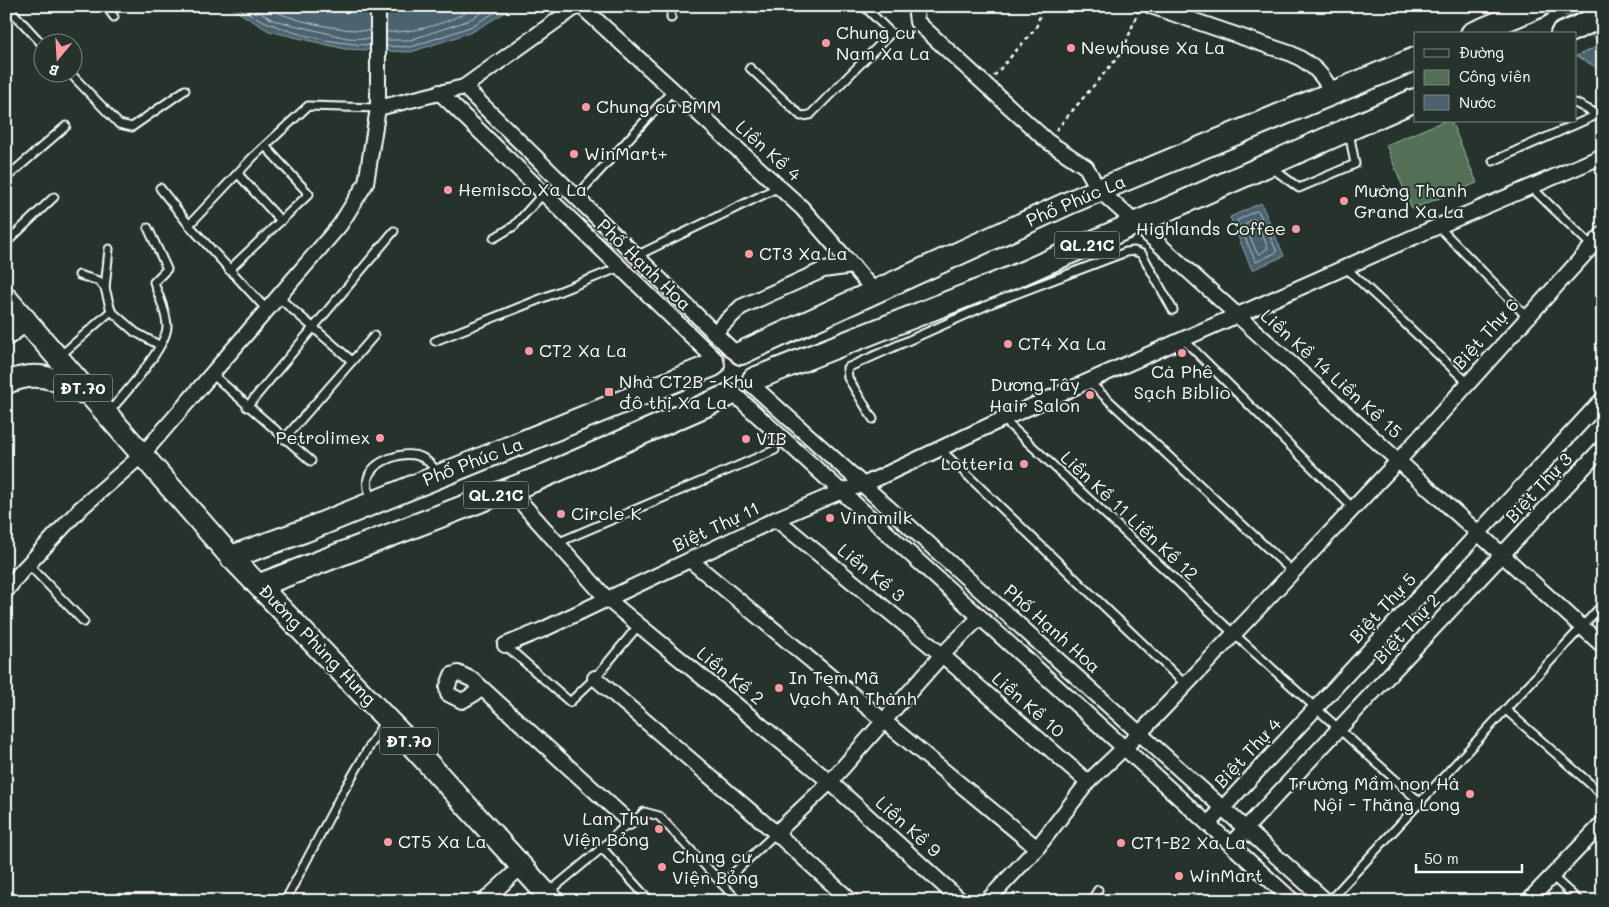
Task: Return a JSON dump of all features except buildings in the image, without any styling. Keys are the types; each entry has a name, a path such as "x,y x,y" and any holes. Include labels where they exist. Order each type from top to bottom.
{"highway":[{"path":"1477,32 1538,6"},
{"path":"1567,32 1603,16"},
{"name":"Phố Phúc La","path":"232,557 304,531 440,474 515,446 876,293 1099,190 1334,94 1414,58"},
{"name":"QL.21C","path":"260,586 510,490 743,388 989,295 1136,223 1414,100"},
{"path":"6,334 25,320"},
{"path":"726,357 753,364 743,388 721,392 712,380 726,357"}],"main road":[{"name":"ĐT.70","path":"6,298 142,455"},
{"path":"6,383 30,375 47,376 59,380 100,407"},
{"name":"Đường Phùng Hưng","path":"142,455 232,557 387,718 550,897"}],"street":[{"path":"6,591 28,564 81,508 142,455 340,226 366,183 378,108 378,6"},
{"path":"378,108 464,87 577,6"},
{"name":"Liền Kề 4","path":"581,6 802,208 876,293"},
{"name":"Liền Kề 14 Liền Kề 15","path":"915,6 917,22 1047,141 1086,167 1099,190 1603,646"},
{"path":"1151,6 1308,61 1320,71 1334,94"},
{"name":"Phố Hạnh Hoa","path":"464,87 714,333 726,357"},
{"name":"Phố Hạnh Hoa","path":"439,92 618,268 726,357"},
{"name":"Biệt Thự 11","path":"505,645 776,519 842,491 863,485 938,448 1238,314 1603,156"},
{"name":"Biệt Thự 6","path":"1399,460 1603,234"},
{"path":"714,333 741,307 823,270 853,266"},
{"path":"743,388 842,491 1293,901"},
{"name":"Phố Hạnh Hoa","path":"743,388 863,485 1328,901"},
{"path":"1478,533 1603,399"},
{"name":"Biệt Thự 3","path":"1502,554 1603,447"},
{"path":"987,901 1037,848 1088,782 1140,734 1399,460"},
{"name":"Liền Kề 2","path":"510,490 607,599 830,782"},
{"name":"Liền Kề 3","path":"776,519 942,655"},
{"name":"Biệt Thự 5","path":"1315,709 1478,533"},
{"name":"Biệt Thự 2","path":"1230,844 1502,554"},
{"path":"690,560 1037,848"},
{"path":"776,833 830,782 942,655 980,617"},
{"name":"Liền Kề 10","path":"942,655 1088,782"},
{"path":"595,678 776,833 851,901"},
{"path":"477,686 629,822"},
{"name":"Biệt Thự 4","path":"1208,824 1315,709"},
{"name":"Liền Kề 9","path":"830,782 961,901"},
{"path":"1528,901 1603,824"},
{"path":"484,901 522,866"}],"lane":[{"path":"7,6 32,33"},
{"path":"106,6 114,17"},
{"path":"670,18 672,6"},
{"path":"750,68 801,116 810,116 891,32 864,6"},
{"path":"79,82 118,124 132,127 185,90"},
{"path":"576,197 672,90"},
{"path":"1576,104 1601,116"},
{"path":"189,225 265,146 308,106 378,108"},
{"path":"1494,161 1601,116"},
{"path":"6,178 66,126"},
{"path":"1268,165 1299,188 1355,164 1348,129"},
{"path":"228,270 310,194 265,146"},
{"path":"238,174 281,221"},
{"path":"1530,186 1592,246"},
{"path":"636,256 779,187"},
{"path":"160,188 228,270 267,310"},
{"path":"494,238 514,226 543,194"},
{"path":"6,243 54,197"},
{"path":"1438,226 1527,317"},
{"path":"100,407 142,374 166,335 167,324 154,282 168,269 148,228"},
{"path":"247,407 394,231"},
{"path":"109,249 105,288 111,311 135,332 159,346"},
{"path":"873,418 848,378 847,368 989,295 1134,251 1142,254 1173,310"},
{"path":"1345,267 1468,382"},
{"path":"435,341 618,268"},
{"path":"79,275 99,281 105,288"},
{"path":"278,297 352,361"},
{"path":"57,358 111,311"},
{"path":"284,439 374,336"},
{"path":"1183,339 1353,508"},
{"path":"212,374 311,462"},
{"path":"1088,381 1293,572"},
{"name":"Liền Kề 11 Liền Kề 12","path":"1004,419 1315,709 1421,803"},
{"path":"938,448 1186,685"},
{"path":"558,543 775,450"},
{"path":"372,502 367,486 371,470 378,464 399,455 410,454 422,457 440,474"},
{"path":"28,564 84,622"},
{"path":"1328,901 1421,803 1603,604"},
{"path":"505,645 570,702 595,678 638,626"},
{"path":"1506,710 1603,795"},
{"path":"285,901 340,796 387,718"},
{"path":"550,897 629,822 634,822 644,812 658,816 738,901"},
{"path":"722,884 776,833"},
{"path":"602,848 650,901"},
{"path":"1552,876 1579,901"},
{"path":"1091,901 1098,890"}],"path":[{"path":"987,85 1036,28 1043,6"},
{"path":"1047,141 1123,51 1140,6"}],"green space":[{"path":"1442,122 1451,122 1477,183 1412,209 1386,145"}],"water":[{"path":"228,6 516,6 472,32 411,52 345,49 269,31"},
{"path":"1603,44 1603,71 1576,56"},
{"path":"1261,203 1284,256 1252,270 1230,217"}],"waterway":[{"path":"1572,6 1603,30"}],"place":[{"name":"Chung cư Nam Xa La","path":"826,43"},
{"name":"Newhouse Xa La","path":"1071,48"},
{"name":"Chung cư BMM","path":"586,107"},
{"name":"WinMart+","path":"574,154"},
{"name":"Hemisco Xa La","path":"448,190"},
{"name":"Mường Thanh Grand Xa La","path":"1344,201"},
{"name":"Highlands Coffee","path":"1296,229"},
{"name":"CT3 Xa La","path":"749,254"},
{"name":"CT4 Xa La","path":"1008,344"},
{"name":"CT2 Xa La","path":"529,351"},
{"name":"Cà Phê Sạch Biblio","path":"1182,353"},
{"name":"Nhà CT2B - Khu đô thị Xa La","path":"609,392"},
{"name":"Dương Tây Hair Salon","path":"1090,395"},
{"name":"Petrolimex","path":"380,438"},
{"name":"VIB","path":"746,439"},
{"name":"Lotteria","path":"1024,464"},
{"name":"Circle K","path":"561,514"},
{"name":"Vinamilk","path":"830,518"},
{"name":"In Tem Mã Vạch An Thành","path":"779,688"},
{"name":"Trường Mầm non Hà Nội - Thăng Long","path":"1470,794"},
{"name":"Lan Thu Viện Bỏng","path":"659,829"},
{"name":"CT5 Xa La","path":"388,842"},
{"name":"CT1-B2 Xa La","path":"1121,843"},
{"name":"Chung cư Viện Bỏng","path":"662,867"},
{"name":"WinMart","path":"1179,876"}]}
